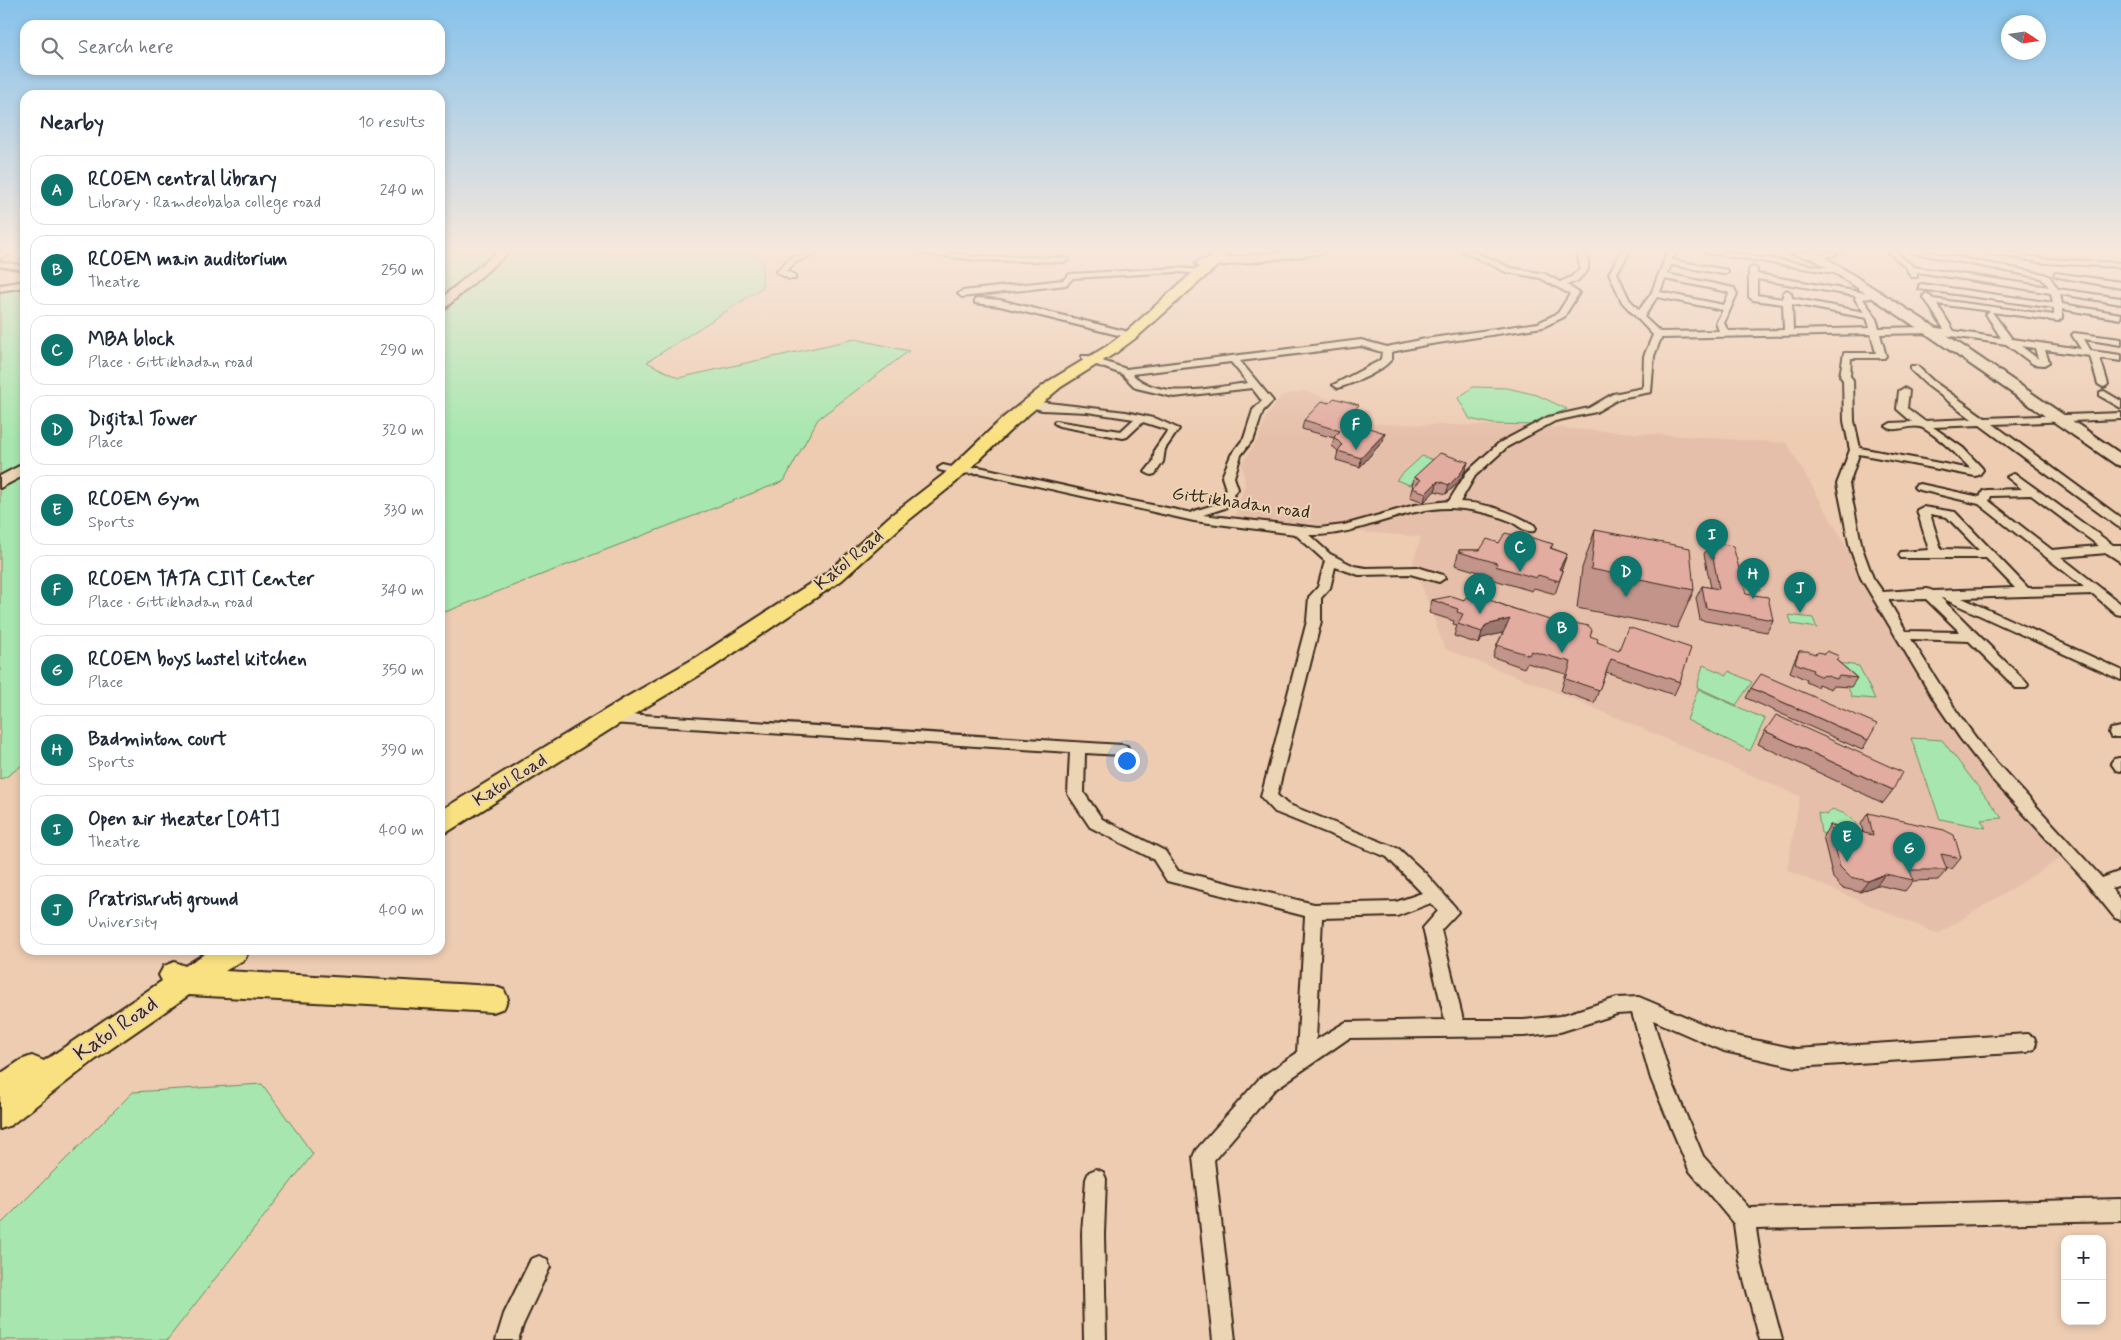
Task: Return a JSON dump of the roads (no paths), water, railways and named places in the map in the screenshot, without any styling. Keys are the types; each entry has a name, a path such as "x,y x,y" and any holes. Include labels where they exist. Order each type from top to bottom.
{"main road":[{"name":"Katol Road","path":"445,804 620,700 831,569 950,469 1145,314"},
{"name":"Katol Road","path":"445,821 610,718 705,662 835,576 897,520 949,478 950,469 1028,394 1132,334 1153,314"},
{"name":"Katol Road","path":"0,1114 33,1086 179,979 208,955"},
{"name":"Katol Road","path":"0,1093 80,1036 179,979 225,955"},
{"path":"179,979 493,999"}],"street":[{"path":"1040,314 1122,333"},
{"path":"1125,372 1361,343 1387,350 1425,342 1540,325 1562,314"},
{"path":"1638,314 1658,336 1940,331 2121,358"},
{"path":"1725,314 1720,323 1725,334"},
{"path":"1788,314 1789,333"},
{"path":"1857,314 1871,316"},
{"path":"1869,314 1881,356 1847,354 1844,376 1848,380 1849,421 1855,450 1843,484 1856,548 1867,578 1952,716 1979,753 2017,797 2100,886 2121,913"},
{"path":"1909,314 1940,331"},
{"path":"1912,314 1940,331 2121,461"},
{"path":"1935,314 1940,331"},
{"path":"1990,314 2007,340 2036,362 2044,362 2039,345"},
{"path":"2025,314 2058,318 2058,314"},
{"path":"2100,314 2120,317"},
{"path":"2121,342 2077,335 2091,353 2103,389 2121,405"},
{"path":"1453,505 1471,474 1503,445 1552,419 1592,410 1617,396 1648,390 1649,356 1658,336"},
{"path":"1338,384 1368,373 1376,368 1386,360 1387,350"},
{"path":"1194,518 1198,512 1221,506 1232,489 1228,477 1236,456 1248,438 1258,410 1268,401 1233,358"},
{"path":"1089,359 1125,372 1139,386 1174,394 1255,385"},
{"path":"1914,368 1930,383 2121,524"},
{"path":"1855,450 1975,473 1978,470 1959,450 1902,409 1904,391"},
{"path":"1031,404 1042,408 1076,408 1140,419 1166,425 1174,429 1160,449 1158,462 1151,472"},
{"path":"1891,426 2121,416"},
{"path":"1059,423 1123,435 1140,419"},
{"path":"2064,419 2121,456"},
{"name":"Gittikhadan road","path":"950,469 978,470 1194,518 1299,531 1325,531 1426,506 1453,505 1498,511 1516,518 1530,528"},
{"path":"0,483 20,471"},
{"path":"2013,477 2116,549 2121,558"},
{"path":"1920,487 1983,502 2121,610"},
{"path":"1983,502 1987,493 2033,492"},
{"path":"1936,553 1923,510 1951,514 2024,592"},
{"path":"1299,531 1311,545 1344,567 1359,571 1417,571 1439,578"},
{"path":"2049,554 2116,549"},
{"path":"1906,555 1936,553 1989,554"},
{"path":"1331,560 1324,588 1316,597 1314,621 1270,797 1281,808 1393,853 1420,879 1448,912 1432,928 1456,1028"},
{"path":"1879,596 2096,590"},
{"path":"1935,593 1972,637 2021,685"},
{"path":"1935,593 2121,675"},
{"path":"1903,635 1972,637"},
{"path":"610,718 1122,750"},
{"path":"1078,747 1076,794 1096,823 1160,856 1173,876 1314,911 1397,909 1434,895"},
{"path":"2100,886 2121,878"},
{"path":"1306,1057 1314,911"},
{"path":"1639,1005 1661,1078 1696,1162 1744,1219 1750,1262 1772,1340"},
{"path":"1224,1340 1203,1157 1267,1084 1346,1030 1524,1028 1560,1024 1617,1006 1639,1005 1724,1042 1796,1058 2027,1043"},
{"path":"1095,1340 1093,1234 1096,1179"},
{"path":"1744,1219 2121,1210"},
{"path":"507,1340 512,1322 539,1268"}],"place":[{"name":"RCOEM TATA CIIT Center","path":"1356,450"},
{"name":"Open air theater [OAT]","path":"1712,560"},
{"name":"MBA block","path":"1520,572"},
{"name":"Digital Tower","path":"1626,597"},
{"name":"Badminton court","path":"1753,599"},
{"name":"Pratrishruti ground","path":"1800,613"},
{"name":"RCOEM central library","path":"1480,614"},
{"name":"RCOEM main auditorium","path":"1562,653"},
{"name":"RCOEM Gym","path":"1847,862"},
{"name":"RCOEM boys hostel kitchen","path":"1909,873"}]}
